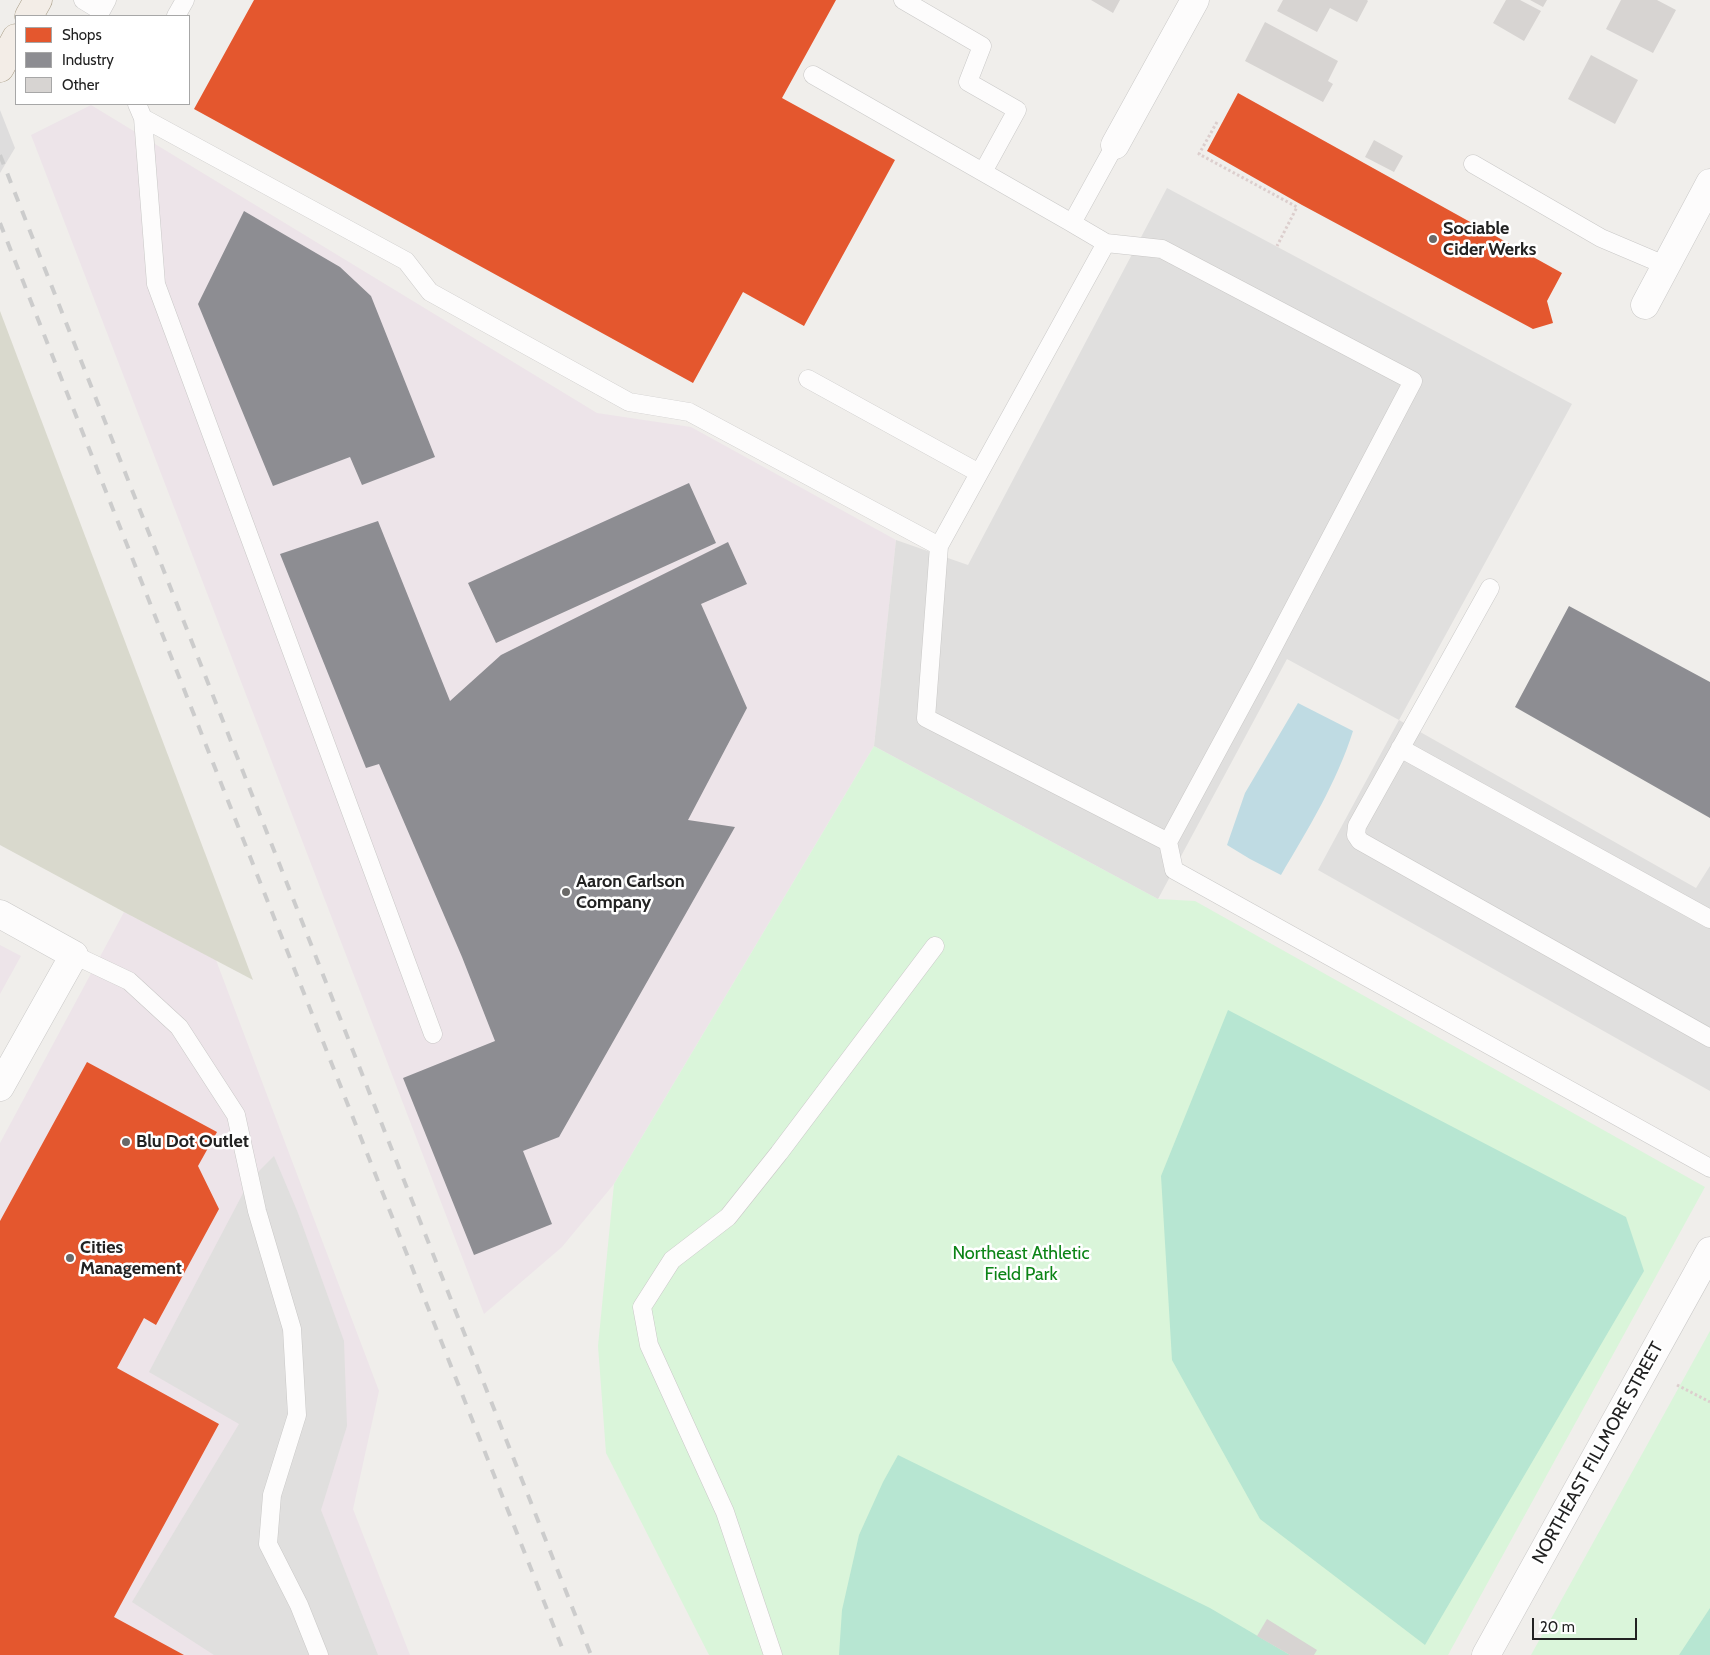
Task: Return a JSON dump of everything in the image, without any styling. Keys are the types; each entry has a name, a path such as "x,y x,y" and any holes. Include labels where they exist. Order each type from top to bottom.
{"main road":[{"path":"30,15 38,0"},
{"path":"0,68 15,40"}],"street":[{"path":"1115,145 1195,0"},
{"path":"1645,305 1710,183"},
{"path":"0,914 74,955 0,1087"},
{"name":"NORTHEAST FILLMORE STREET","path":"1486,1655 1710,1251"}],"lane":[{"path":"83,0 104,9"},
{"path":"177,15 185,0"},
{"path":"903,0 982,46 968,82 1017,110 984,172"},
{"path":"813,75 1106,244 1162,249 1413,381 1168,842 1174,870 1710,1168"},
{"path":"140,111 406,261 430,292 629,402 688,412 939,546"},
{"path":"140,111 156,284 433,1034"},
{"path":"1072,223 1115,145"},
{"path":"1473,164 1601,238 1667,266"},
{"path":"1106,244 939,546 926,718 1168,842"},
{"path":"808,379 979,473"},
{"path":"1490,588 1357,826 1356,835 1360,841 1710,1038"},
{"path":"1400,748 1710,919"},
{"path":"773,1655 725,1512 648,1345 642,1307 672,1260 728,1217 779,1153 934,946"},
{"path":"74,955 128,981 179,1027 236,1115 257,1211 292,1329 298,1415 272,1495 268,1544 299,1605 319,1655"}],"path":[{"path":"1217,122 1199,154 1297,207 1276,246"},
{"path":"1677,1385 1710,1402"}],"shaded area":[{"path":"91,105 597,413 691,427 896,540 874,746 614,1184 562,1247 484,1314 31,135"},
{"path":"1167,188 1572,404 1399,720 1287,659 1158,899 874,746 896,540 968,565"},
{"path":"0,311 253,980 0,845"},
{"path":"1399,720 1696,888 1710,866 1710,1091 1318,870"},
{"path":"124,912 216,960 379,1391 353,1509 410,1655 0,1655 0,1143"},
{"path":"0,945 21,956 0,994"},
{"path":"274,1156 298,1213 344,1341 347,1426 321,1510 378,1655 214,1655 132,1602 239,1424 149,1372 250,1180"}],"green space":[{"name":"Northeast Athletic Field Park","path":"874,746 1158,899 1195,901 1705,1187 1448,1655 709,1655 606,1453 598,1346 614,1184"},
{"path":"1228,1010 1626,1217 1644,1271 1425,1645 1260,1519 1172,1360 1161,1176"},
{"path":"1710,1331 1710,1655 1531,1655"},
{"path":"898,1455 1210,1608 1290,1655 839,1655 842,1610 859,1535 883,1482"},
{"path":"1710,1608 1710,1655 1679,1655"}],"water":[{"path":"1298,703 1353,731 1330,787 1281,875 1227,845 1245,793"}],"pier":[{"path":"0,110 15,148 0,173"}],"building: Shops":[{"path":"254,0 836,0 782,98 895,160 804,326 743,292 693,383 194,109"},
{"name":"Sociable Cider Werks","path":"1238,93 1562,273 1547,301 1553,323 1533,329 1302,205 1207,151"},
{"path":"87,1062 217,1132 198,1166 219,1209 156,1325 144,1318 117,1368 219,1424 114,1617 184,1655 0,1655 0,1221"}],"building: Industry":[{"path":"244,211 340,267 371,296 435,457 362,485 350,457 273,486 198,304"},
{"path":"689,483 716,543 496,643 468,583"},
{"name":"Aaron Carlson Company","path":"378,521 450,701 501,655 728,542 747,584 701,604 747,708 688,820 735,827 559,1137 523,1151 552,1224 474,1255 403,1078 495,1041 462,957 379,764 366,768 280,554"},
{"path":"1569,606 1710,682 1710,818 1515,707"}],"building: Other":[{"path":"1091,0 1120,0 1113,13"},
{"path":"1283,0 1368,1 1357,22 1330,8 1317,32 1277,11"},
{"path":"1506,0 1520,0 1541,11 1524,41 1493,23"},
{"path":"1530,0 1547,0 1543,7"},
{"path":"1621,0 1657,0 1676,10 1653,53 1606,29"},
{"path":"1265,22 1338,61 1328,81 1333,84 1323,102 1245,61"},
{"path":"1591,55 1638,80 1615,124 1568,99"},
{"path":"1374,140 1403,156 1394,172 1365,157"},
{"path":"1267,1619 1317,1650 1314,1655 1290,1655 1257,1636"}],"railway":[{"path":"0,155 591,1655"},
{"path":"0,223 565,1655"}],"place":[{"name":"Sociable Cider Werks","path":"1433,239"},
{"name":"Aaron Carlson Company","path":"566,892"},
{"name":"Blu Dot Outlet","path":"126,1142"},
{"name":"Cities Management","path":"70,1258"}]}
